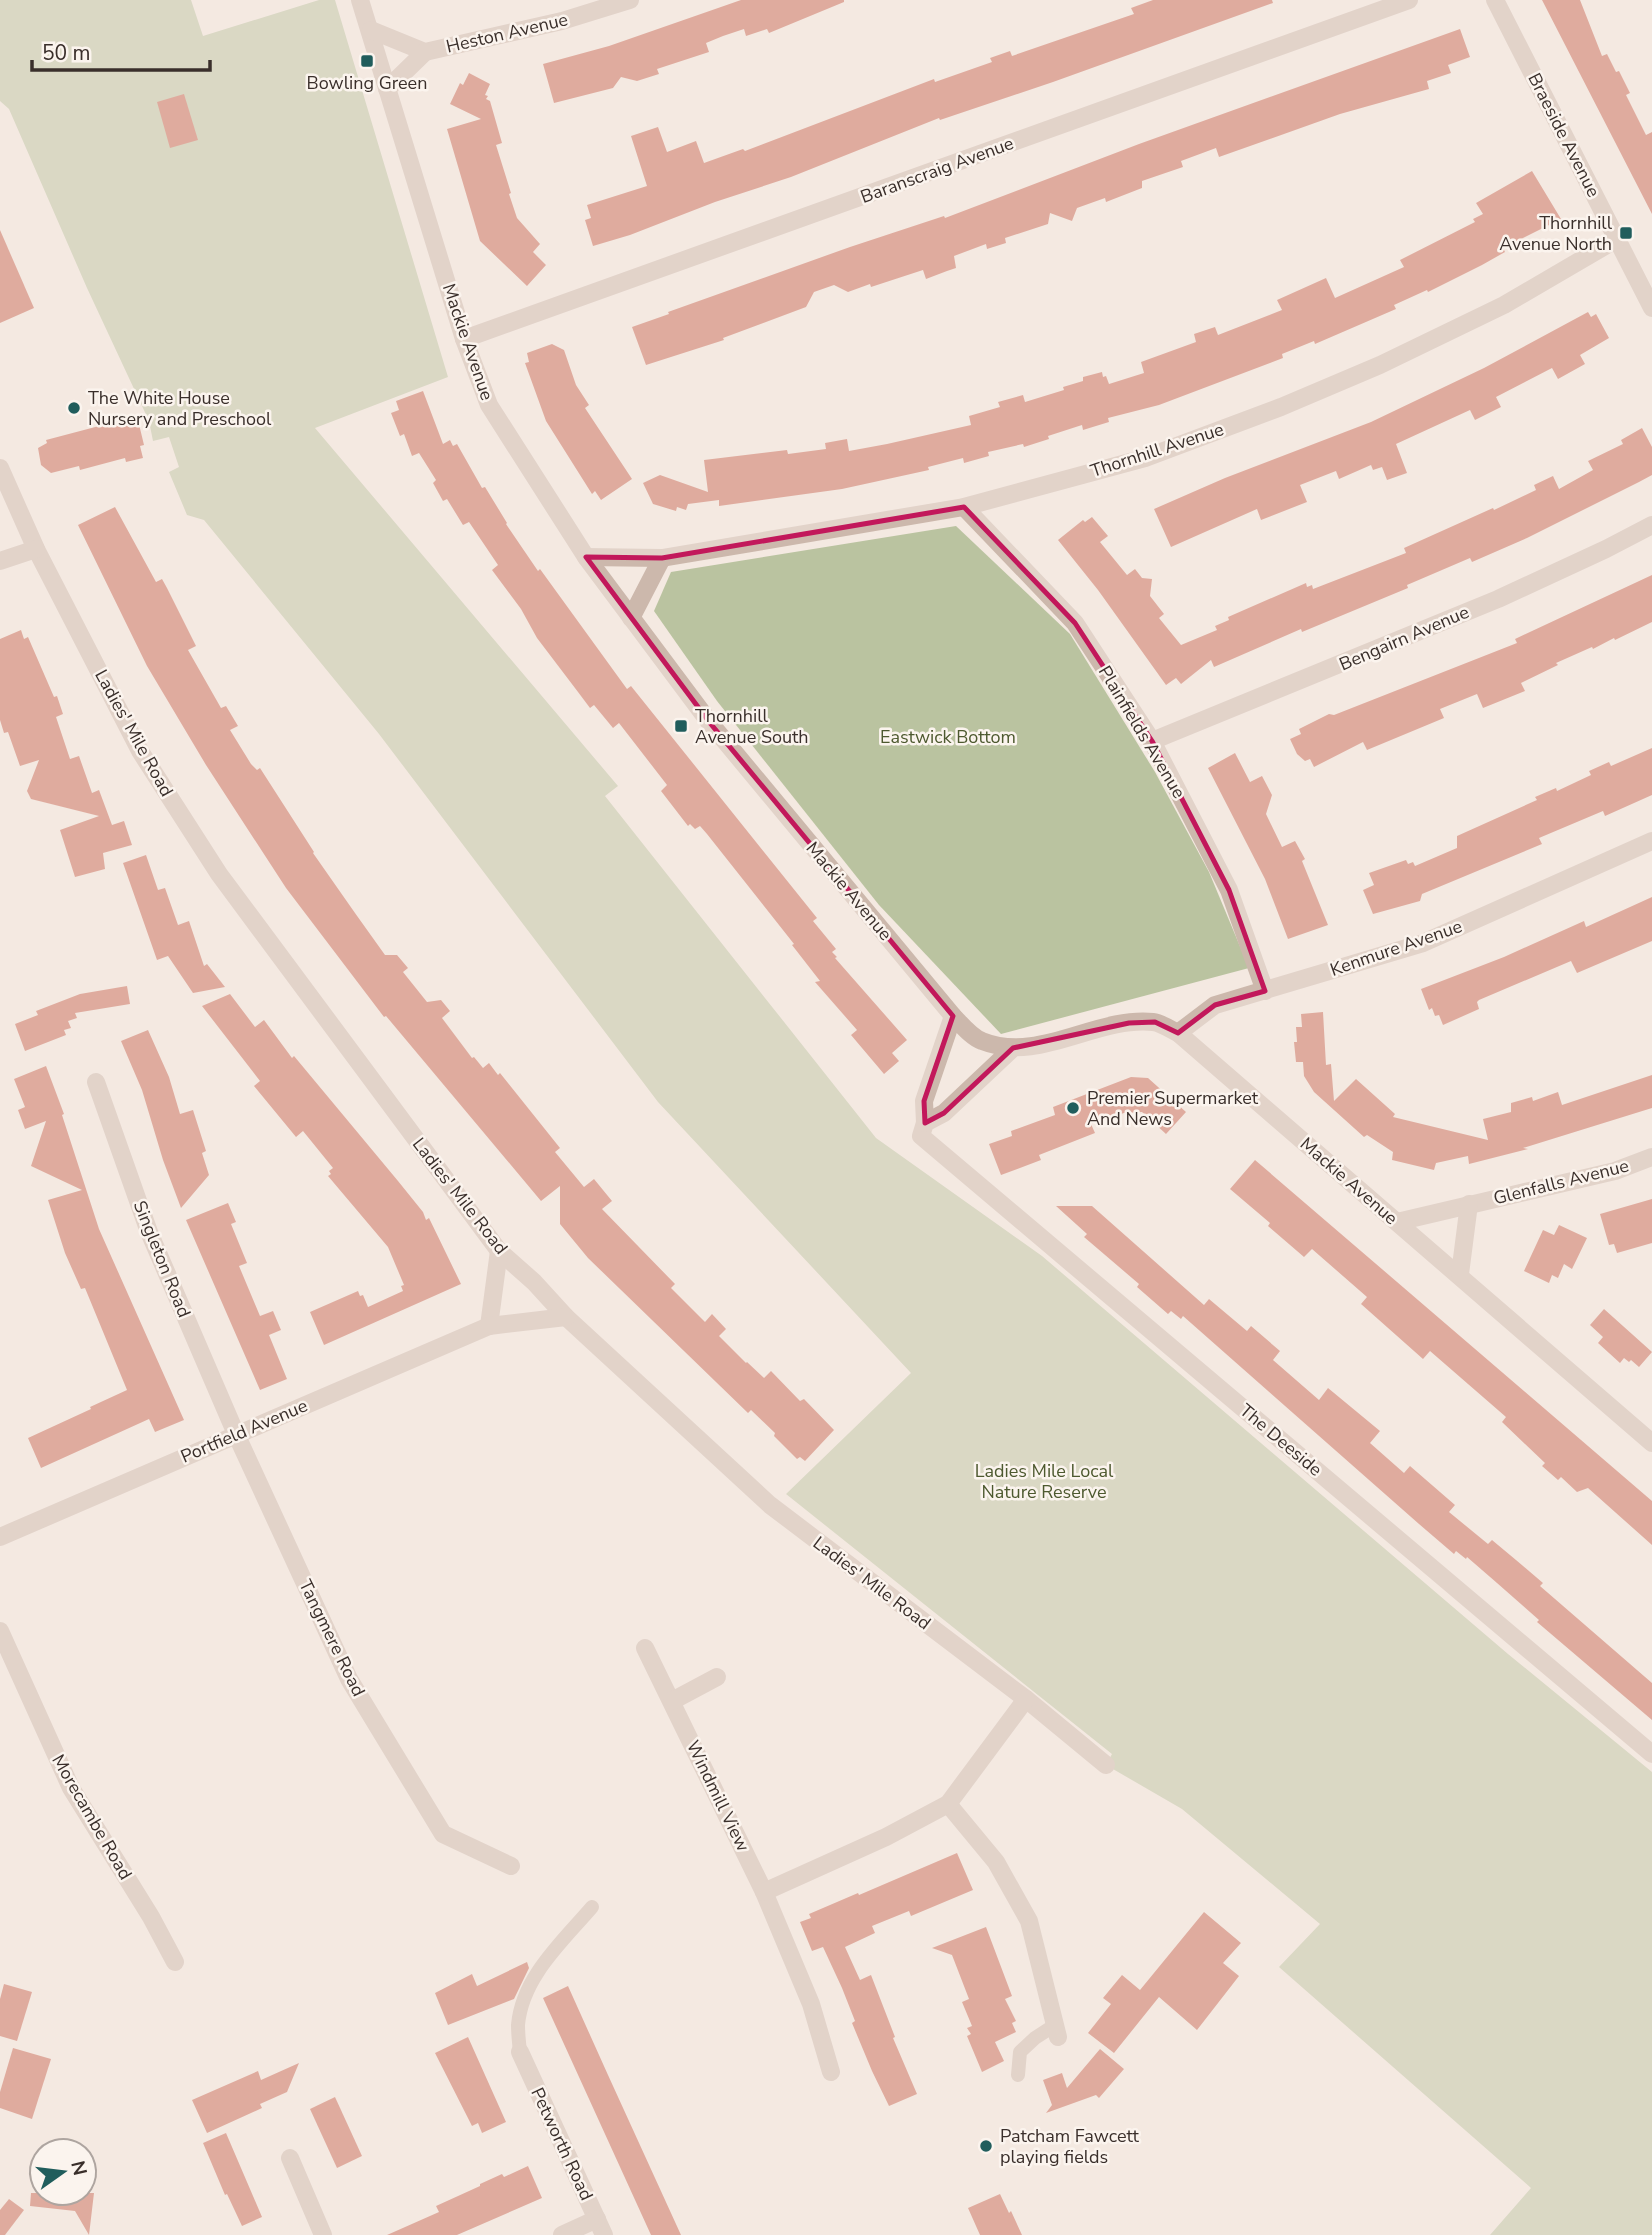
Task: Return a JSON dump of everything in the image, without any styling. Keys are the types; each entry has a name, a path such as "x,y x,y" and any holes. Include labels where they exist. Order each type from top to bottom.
{"street":[{"name":"Mackie Avenue","path":"360,0 464,339 489,405 586,557 710,723 953,1016 980,1041 1013,1048 1040,1045 1129,1023 1155,1022 1178,1032 1652,1443"},
{"name":"Heston Avenue","path":"387,89 425,52 562,21 630,0"},
{"name":"Baranscraig Avenue","path":"464,339 1409,0"},
{"name":"Braeside Avenue","path":"1495,0 1652,308"},
{"name":"Heston Avenue","path":"371,30 425,52"},
{"name":"Thornhill Avenue","path":"586,557 662,558 964,508 1145,458 1281,407 1380,365 1504,305 1617,239"},
{"name":"Ladies' Mile Road","path":"0,468 36,549 140,751 219,874 499,1251 534,1282 566,1317 770,1505 1027,1699 1106,1765"},
{"name":"Plainfields Avenue","path":"964,508 1074,623 1152,741 1229,890 1265,991"},
{"name":"Bengairn Avenue","path":"1152,741 1498,599 1652,525"},
{"path":"0,561 36,549"},
{"path":"631,618 662,558"},
{"name":"Kenmure Avenue","path":"1178,1032 1215,1005 1423,943 1652,841"},
{"name":"The Deeside","path":"953,1016 924,1101 925,1123 920,1136 1652,1754"},
{"path":"925,1123 944,1113 1013,1048"},
{"name":"Singleton Road","path":"96,1082 149,1232 236,1434"},
{"name":"Glenfalls Avenue","path":"1397,1222 1615,1171 1652,1157"},
{"name":"Glenfalls Avenue","path":"1460,1275 1469,1204"},
{"path":"489,1326 499,1251"},
{"name":"Portfield Avenue","path":"0,1537 489,1326 566,1317"},
{"name":"Tangmere Road","path":"236,1434 349,1679 443,1834 511,1867"},
{"name":"Morecambe Road","path":"0,1631 71,1788 151,1917 175,1962"},
{"name":"Windmill View","path":"645,1648 764,1892 811,2004 831,2072"},
{"path":"671,1701 717,1677"},
{"path":"764,1892 886,1837 948,1804 1027,1699"},
{"path":"948,1804 996,1862 1029,1920 1056,2031"},
{"name":"Petworth Road","path":"520,2052 601,2227"},
{"path":"290,2158 323,2235"},
{"path":"562,2235 601,2227"}],"lane":[{"path":"520,2052 518,2024 539,1969 592,1907"},
{"path":"1018,2075 1020,2052 1056,2031"}],"highlighted area":[{"path":"964,507 1075,623 1152,741 1229,890 1265,991 1215,1005 1178,1033 1155,1022 1129,1023 1013,1048 944,1113 925,1123 924,1101 953,1016 710,723 586,557 662,558"}],"green space":[{"name":"Ladies Mile Local Nature Reserve","path":"0,0 191,0 203,36 319,0 335,0 448,377 315,428 618,786 605,796 876,1138 1042,1256 1508,1654 1652,1772 1652,2235 1490,2235 1531,2188 1279,1967 1320,1924 1182,1809 1106,1765 1112,1754 786,1494 911,1373 658,1102 379,734 204,520 187,515 169,472 179,467 169,437 153,441 149,421 87,288 9,109 0,101"},
{"name":"Eastwick Bottom","path":"956,526 1070,634 1155,772 1209,872 1249,968 1001,1034 879,905 717,701 654,611 671,572"}],"building":[{"path":"741,0 844,2 769,33 767,29 746,36 744,29 723,36 706,43 709,52 657,69 659,74 637,81 621,77 613,88 554,103 543,64 609,46"},
{"path":"1153,0 1272,0 1273,3 1053,82 940,120 939,118 791,177 593,246 585,220 591,218 587,205 647,186 631,136 658,127 667,152 696,141 704,163 743,149 745,151 934,79 935,82 992,62 990,58 1010,51 1012,56 1134,14 1131,8"},
{"path":"1542,0 1580,0 1602,56 1607,54 1616,72 1619,71 1630,93 1626,95 1646,135 1652,132 1652,214"},
{"path":"1460,29 1470,57 1448,65 1451,73 1427,81 1429,89 1340,114 1219,157 1216,148 1181,161 1183,167 1142,181 1142,188 1106,202 1105,198 1077,208 1072,221 1050,213 1048,224 1005,238 1006,243 987,249 986,244 954,256 956,268 926,279 923,270 848,292 834,285 814,292 806,307 723,338 724,340 646,365 632,327 669,314 668,312 850,247 944,216 945,218 1139,144"},
{"path":"469,73 490,84 485,95 490,101 502,143 496,145 511,193 509,194 517,218 540,244 533,252 546,265 527,286 480,241 447,129 481,119 450,104 460,83 463,85"},
{"path":"184,94 198,140 170,148 157,102"},
{"path":"1532,171 1561,219 1503,248 1505,252 1482,265 1428,292 1427,290 1394,305 1396,309 1315,344 1314,341 1282,354 1283,358 1159,405 1108,418 1109,422 1083,430 1082,425 1024,447 1023,444 988,452 989,456 964,463 963,458 928,467 929,470 842,489 719,506 719,500 688,504 686,510 677,507 676,511 653,504 643,483 660,475 708,492 704,460 787,450 788,454 826,449 825,443 847,439 849,451 887,444 971,425 969,416 1000,407 998,402 1023,395 1025,402 1064,390 1063,387 1083,381 1083,377 1102,372 1109,384 1144,373 1141,362 1196,342 1194,334 1215,327 1218,335 1282,310 1277,300 1326,278 1335,298 1404,267 1400,260 1475,222 1473,219 1483,214 1476,203"},
{"path":"0,230 34,308 0,323"},
{"path":"1588,312 1591,317 1596,314 1609,338 1580,355 1585,364 1558,379 1552,368 1496,397 1501,407 1475,420 1470,410 1396,444 1407,473 1387,480 1382,467 1373,470 1371,465 1339,479 1336,471 1300,485 1307,502 1261,520 1257,509 1171,547 1154,509 1225,478 1371,422 1484,368"},
{"path":"552,344 564,350 576,385 589,405 585,408 632,479 601,500 595,491 592,494 546,421 525,363 529,362 527,353"},
{"path":"423,391 443,444 450,440 453,446 457,444 482,488 485,487 538,571 540,569 627,689 631,686 817,918 813,921 836,949 832,952 837,957 835,958 907,1040 892,1053 899,1061 884,1074 851,1035 857,1030 815,982 820,981 792,945 794,944 707,834 700,826 695,829 690,824 688,826 661,791 667,785 619,723 613,728 594,705 590,708 537,638 521,609 492,570 498,565 469,522 463,525 447,499 443,501 433,483 436,480 419,453 412,456 404,434 400,436 391,413 399,410 396,401"},
{"path":"137,416 144,445 140,446 143,458 126,462 125,458 80,470 79,466 51,473 41,465 38,448 47,443 46,440"},
{"path":"1642,428 1652,447 1652,475 1527,538 1472,562 1470,558 1407,585 1408,588 1302,632 1301,629 1214,667 1211,660 1181,684 1176,678 1166,685 1098,590 1058,540 1083,520 1085,522 1092,517 1108,536 1100,542 1127,575 1135,569 1142,578 1152,579 1150,596 1164,614 1159,618 1181,645 1217,630 1215,626 1229,620 1228,617 1306,583 1307,587 1312,585 1313,589 1406,553 1404,548 1536,490 1534,485 1553,476 1559,489 1593,470 1588,461 1623,444 1621,440"},
{"path":"115,507 156,582 162,579 167,588 196,646 188,650 221,708 226,706 238,726 230,730 251,764 257,770 260,768 313,853 385,955 397,955 408,968 403,972 427,1002 441,1000 450,1011 442,1018 472,1058 483,1068 489,1063 498,1075 500,1073 560,1148 555,1152 584,1187 594,1179 612,1201 602,1209 675,1284 671,1288 705,1322 712,1314 726,1329 719,1336 746,1363 764,1378 771,1371 800,1401 804,1399 834,1430 805,1461 800,1457 797,1459 774,1436 775,1433 751,1410 748,1413 588,1258 560,1224 560,1186 541,1201 386,1016 384,1017 286,888 206,765 147,666 78,525"},
{"path":"1652,575 1652,622 1556,663 1558,665 1521,683 1525,691 1483,708 1477,694 1440,709 1444,718 1367,750 1363,742 1314,767 1310,759 1305,761 1297,754 1290,739 1301,734 1299,729 1329,714 1334,715 1517,643 1515,639"},
{"path":"21,630 24,639 28,637 54,697 57,696 63,714 56,717 70,759 79,756 92,793 99,790 112,825 124,821 132,845 103,853 105,869 75,877 60,830 99,816 31,799 27,791 39,760 20,766 8,732 4,733 0,720 0,639"},
{"path":"1652,748 1652,795 1605,816 1603,811 1539,838 1542,844 1422,894 1420,901 1373,914 1363,890 1374,885 1369,873 1406,860 1408,864 1413,862 1415,866 1457,848 1457,836 1537,800 1535,797 1556,788 1557,791 1591,775 1589,771 1609,762 1611,766"},
{"path":"1235,753 1250,782 1262,776 1272,795 1266,814 1282,847 1295,841 1305,859 1302,861 1328,925 1288,939 1265,879 1208,768"},
{"path":"146,855 158,890 165,888 178,925 189,921 204,966 207,964 225,987 193,993 168,956 157,960 123,863"},
{"path":"1652,897 1652,941 1577,973 1571,961 1479,1000 1479,1009 1443,1025 1439,1015 1435,1016 1432,1008 1429,1010 1421,989 1504,957 1584,921 1586,927"},
{"path":"127,986 130,1004 75,1013 77,1018 68,1021 71,1028 64,1030 66,1035 25,1051 15,1024 38,1015 36,1011 80,994"},
{"path":"230,994 255,1027 264,1020 292,1058 294,1056 398,1181 423,1212 426,1220 429,1218 461,1284 324,1345 310,1312 358,1291 360,1296 363,1295 368,1307 403,1291 401,1286 404,1285 388,1247 328,1176 333,1168 303,1131 296,1137 254,1086 260,1081 202,1006"},
{"path":"1323,1012 1326,1065 1331,1064 1334,1101 1356,1079 1395,1114 1393,1117 1488,1140 1483,1119 1511,1112 1511,1103 1532,1097 1533,1101 1558,1092 1562,1105 1652,1075 1652,1108 1523,1148 1528,1149 1469,1164 1468,1156 1436,1163 1434,1170 1392,1160 1393,1152 1367,1135 1364,1137 1314,1092 1304,1076 1303,1062 1296,1062 1294,1042 1297,1042 1296,1027 1302,1027 1301,1014"},
{"path":"148,1030 169,1077 180,1114 193,1110 206,1151 202,1153 209,1175 181,1208 142,1090 121,1041"},
{"path":"46,1066 64,1114 62,1115 99,1229 184,1420 155,1432 149,1419 41,1468 28,1438 127,1390 85,1288 81,1289 65,1253 48,1200 82,1190 31,1166 46,1121 25,1129 18,1110 25,1107 14,1079"},
{"path":"1131,1077 1148,1078 1186,1112 1166,1134 1142,1112 1124,1113 1091,1124 1095,1133 1039,1155 1041,1160 1001,1175 989,1144 1012,1136 1011,1131 1055,1115 1053,1107"},
{"path":"1255,1160 1652,1501 1652,1545 1588,1488 1577,1492 1561,1477 1558,1480 1542,1466 1545,1463 1502,1422 1506,1417 1430,1351 1423,1359 1361,1304 1367,1297 1312,1249 1304,1257 1268,1226 1270,1223 1230,1189"},
{"path":"1652,1199 1652,1243 1617,1253 1614,1244 1609,1245 1600,1214"},
{"path":"228,1203 236,1222 231,1224 247,1263 239,1266 260,1316 273,1311 281,1330 269,1335 287,1379 260,1390 186,1220"},
{"path":"1056,1206 1092,1206 1204,1305 1209,1299 1247,1331 1251,1326 1280,1351 1273,1360 1319,1400 1328,1388 1380,1431 1370,1443 1404,1473 1410,1466 1455,1505 1449,1512 1488,1544 1492,1540 1516,1560 1543,1583 1540,1586 1652,1683 1652,1720 1537,1622 1539,1620 1467,1557 1466,1559 1456,1551 1454,1554 1419,1524 1183,1316 1181,1319 1171,1311 1168,1314 1137,1287 1139,1284 1084,1237 1087,1234"},
{"path":"1559,1225 1587,1238 1572,1269 1564,1264 1558,1278 1552,1275 1549,1283 1524,1271 1543,1230 1554,1235"},
{"path":"1604,1309 1652,1352 1639,1367 1624,1358 1620,1363 1598,1343 1603,1337 1590,1325"},
{"path":"957,1853 973,1890 911,1916 909,1911 872,1926 875,1933 845,1947 860,1980 871,1975 895,2037 893,2038 917,2094 889,2106 852,2023 855,2021 823,1947 812,1951 800,1922 811,1918 809,1914"},
{"path":"1204,1912 1241,1943 1223,1963 1239,1976 1197,2030 1159,1997 1114,2053 1088,2033 1111,2004 1103,1998 1122,1975 1140,1990"},
{"path":"986,1927 1012,1996 1005,1999 1016,2021 1012,2023 1016,2032 995,2042 1004,2061 982,2072 967,2036 971,2034 967,2028 972,2026 962,2002 969,1999 952,1955 932,1948"},
{"path":"527,1962 529,1968 514,1999 448,2025 435,1993 472,1974 477,1986"},
{"path":"4,1984 32,1992 17,2041 0,2036 0,1999"},
{"path":"568,1986 681,2235 651,2235 543,1998"},
{"path":"468,2037 506,2122 482,2133 478,2123 472,2126 435,2053"},
{"path":"13,2048 51,2059 32,2119 0,2108 0,2092"},
{"path":"1100,2049 1124,2069 1099,2098 1096,2095 1046,2113 1052,2105 1043,2080 1062,2073 1067,2088"},
{"path":"299,2063 287,2092 260,2104 262,2108 207,2133 192,2100 258,2071 261,2080"},
{"path":"335,2097 362,2156 337,2168 310,2109"},
{"path":"226,2133 262,2217 242,2226 227,2194 225,2195 203,2143"},
{"path":"528,2166 542,2198 457,2235 387,2235 439,2212 436,2206 480,2184"},
{"path":"1000,2194 1022,2235 980,2235 968,2208"},
{"path":"9,2199 24,2210 5,2235 0,2235 0,2210"},
{"path":"39,2207 92,2207 89,2235 75,2211"}],"place":[{"name":"Bowling Green","path":"367,61"},
{"name":"Thornhill Avenue North","path":"1626,233"},
{"name":"The White House Nursery and Preschool","path":"74,408"},
{"name":"Thornhill Avenue South","path":"681,726"},
{"name":"Premier Supermarket And News","path":"1073,1108"},
{"name":"Patcham Fawcett playing fields","path":"986,2146"}]}
